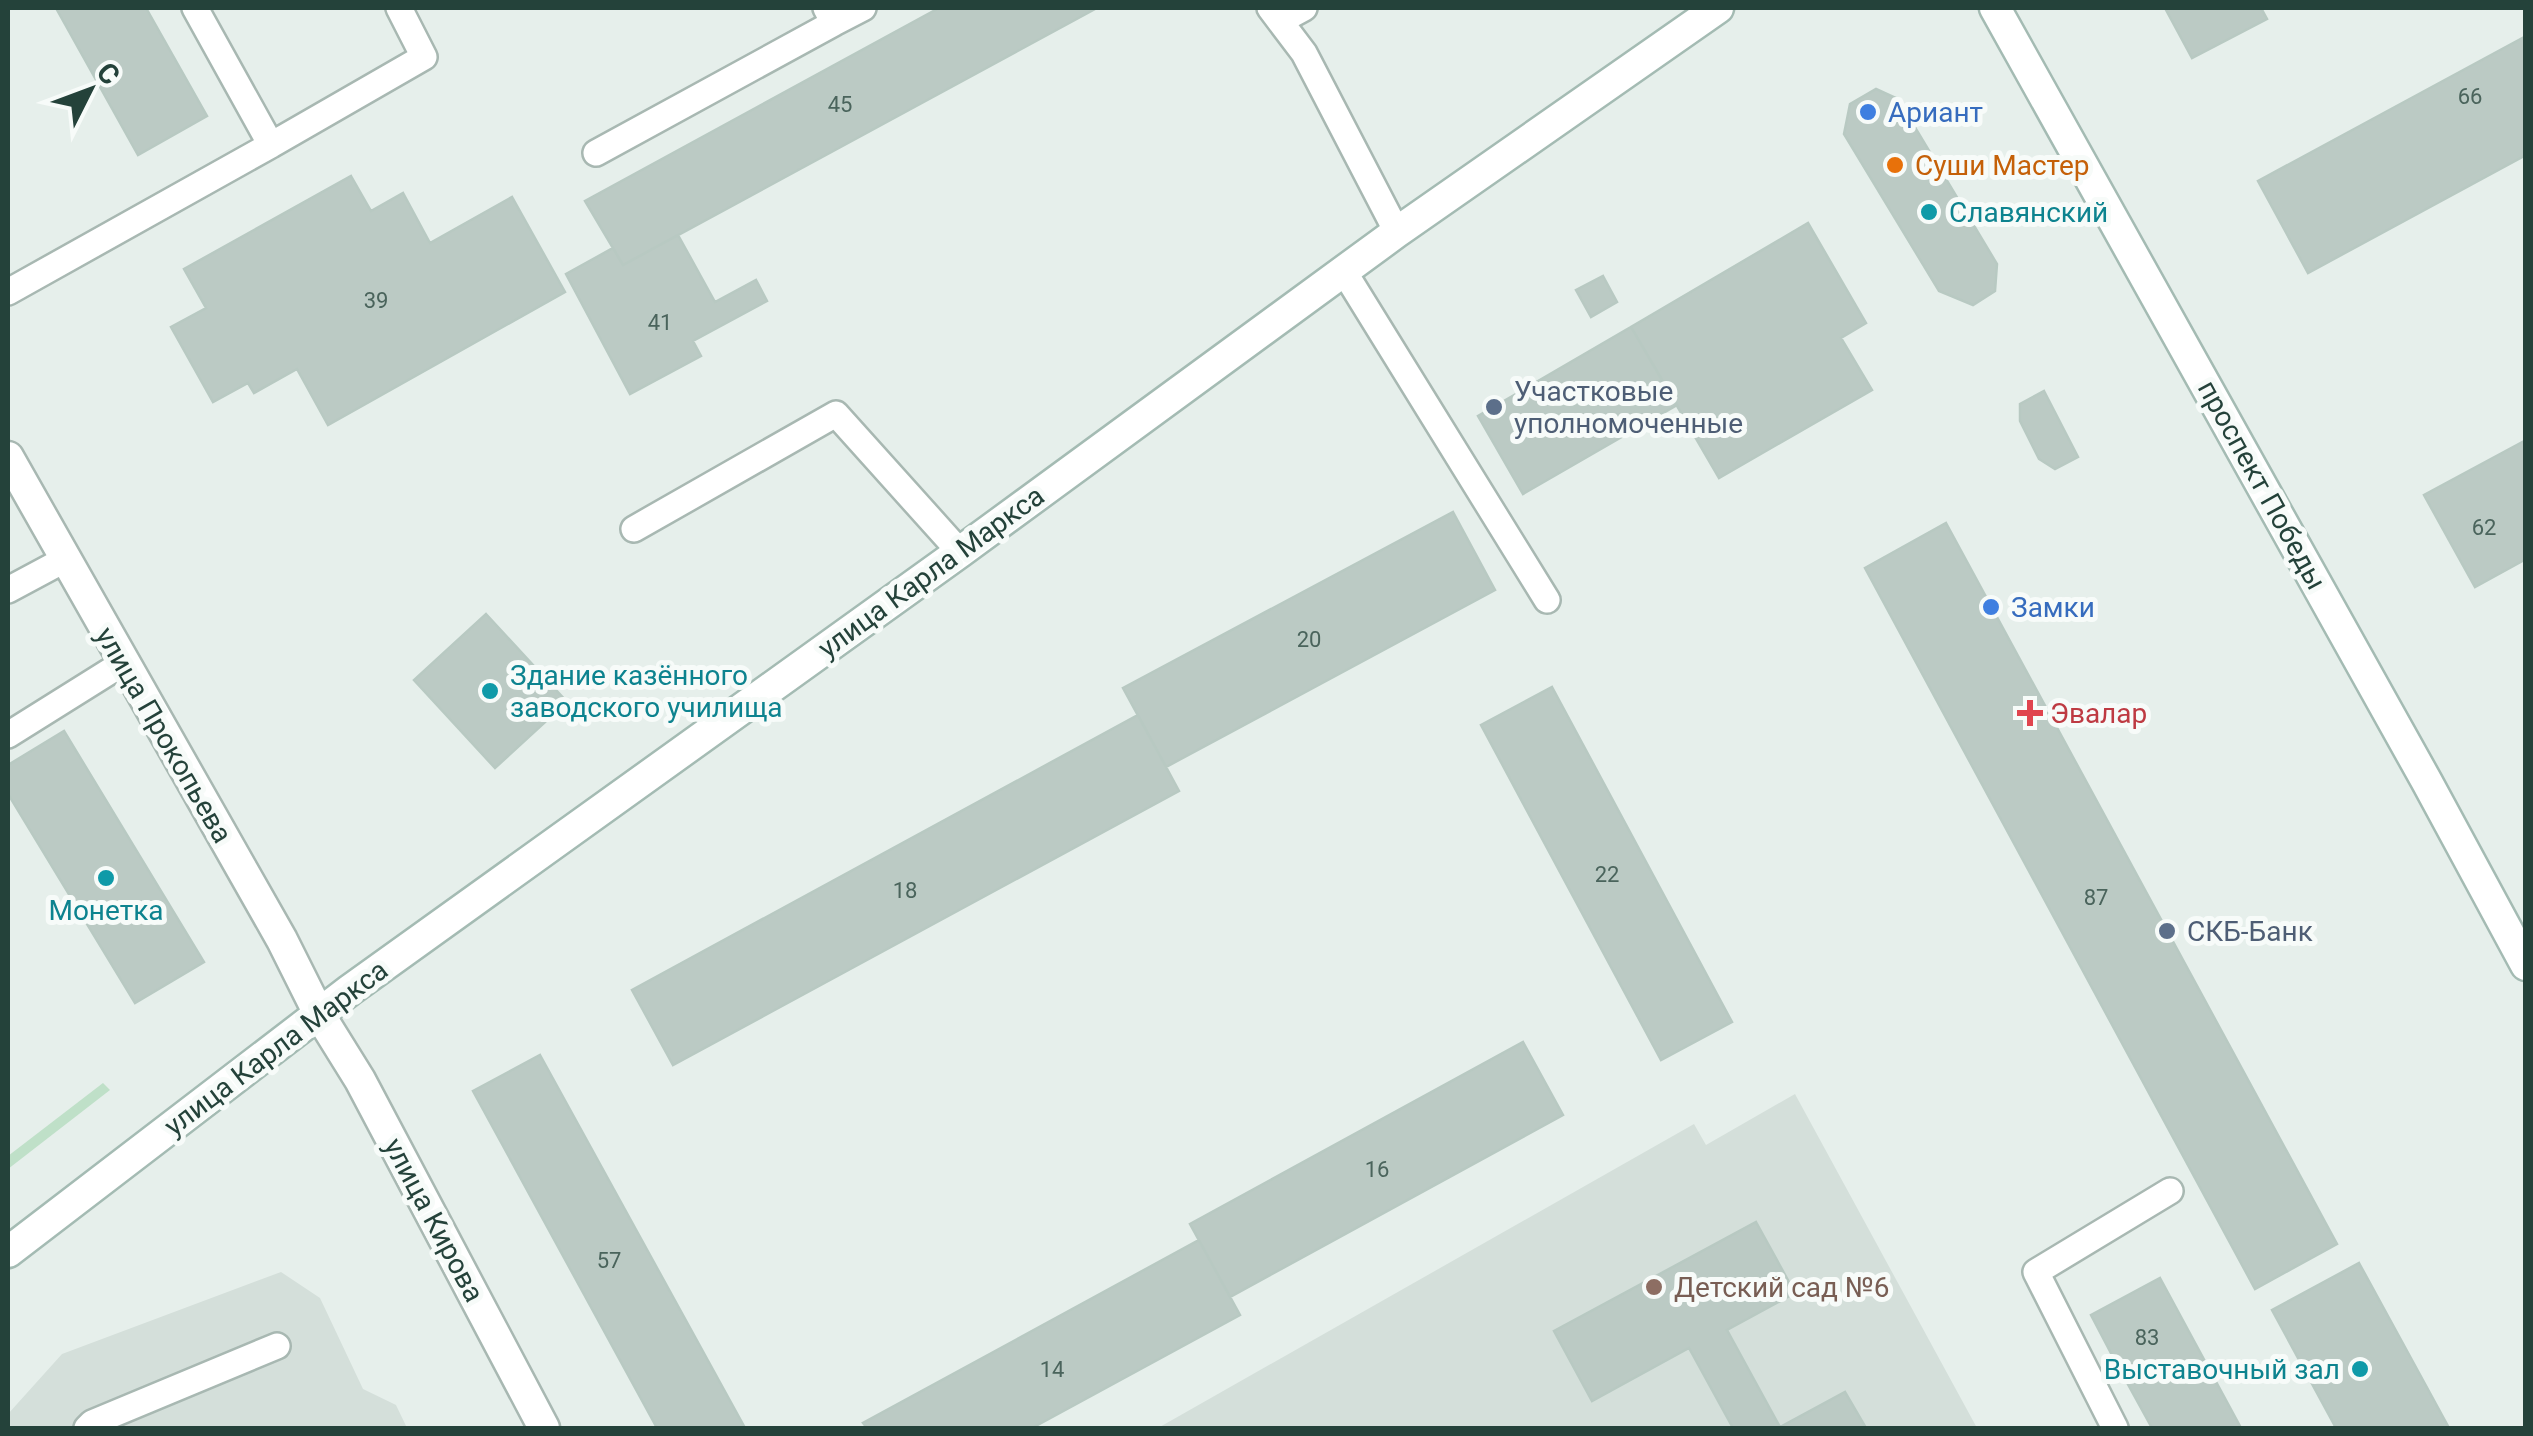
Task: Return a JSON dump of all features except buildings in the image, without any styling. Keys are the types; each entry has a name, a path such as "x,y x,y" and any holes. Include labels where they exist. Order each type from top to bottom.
{"main road":[{"name":"улица Карла Маркса","path":"8,1252 319,1014 960,552 1343,270 1718,8"},
{"name":"проспект Победы","path":"1995,8 2418,764 2526,965"},
{"name":"улица Прокопьева","path":"8,457 282,940 319,1014"},
{"name":"улица Кирова","path":"319,1014 360,1080 544,1428"}],"lane":[{"path":"195,8 271,145"},
{"path":"8,292 424,57 399,8"},
{"path":"596,153 830,15 862,8"},
{"path":"1304,8 1275,14 1304,53 1396,232"},
{"path":"1343,270 1547,600"},
{"path":"634,529 836,414 960,552"},
{"path":"8,590 64,560"},
{"path":"8,735 122,663"},
{"path":"2115,1428 2036,1272 2170,1191"},
{"path":"87,1428 92,1422 277,1346"}],"shaded area":[{"name":"Детский сад №6","path":"1795,1094 1977,1428 1158,1428 1694,1124 1706,1145"},
{"path":"281,1272 320,1298 363,1389 396,1405 407,1428 8,1428 8,1414 62,1354"}],"green space":[{"path":"103,1083 110,1090 8,1169 8,1156"}],"place":[{"name":"Ариант","path":"1868,112"},
{"name":"Суши Мастер","path":"1895,165"},
{"name":"Славянский","path":"1929,212"},
{"name":"Участковые уполномоченные","path":"1494,407"},
{"name":"Замки","path":"1991,607"},
{"name":"Здание казённого заводского училища","path":"490,691"},
{"name":"Эвалар","path":"2030,713"},
{"name":"Монетка","path":"106,878"},
{"name":"СКБ-Банк","path":"2167,931"},
{"name":"Детский сад №6","path":"1654,1287"},
{"name":"Выставочный зал","path":"2360,1369"}]}
